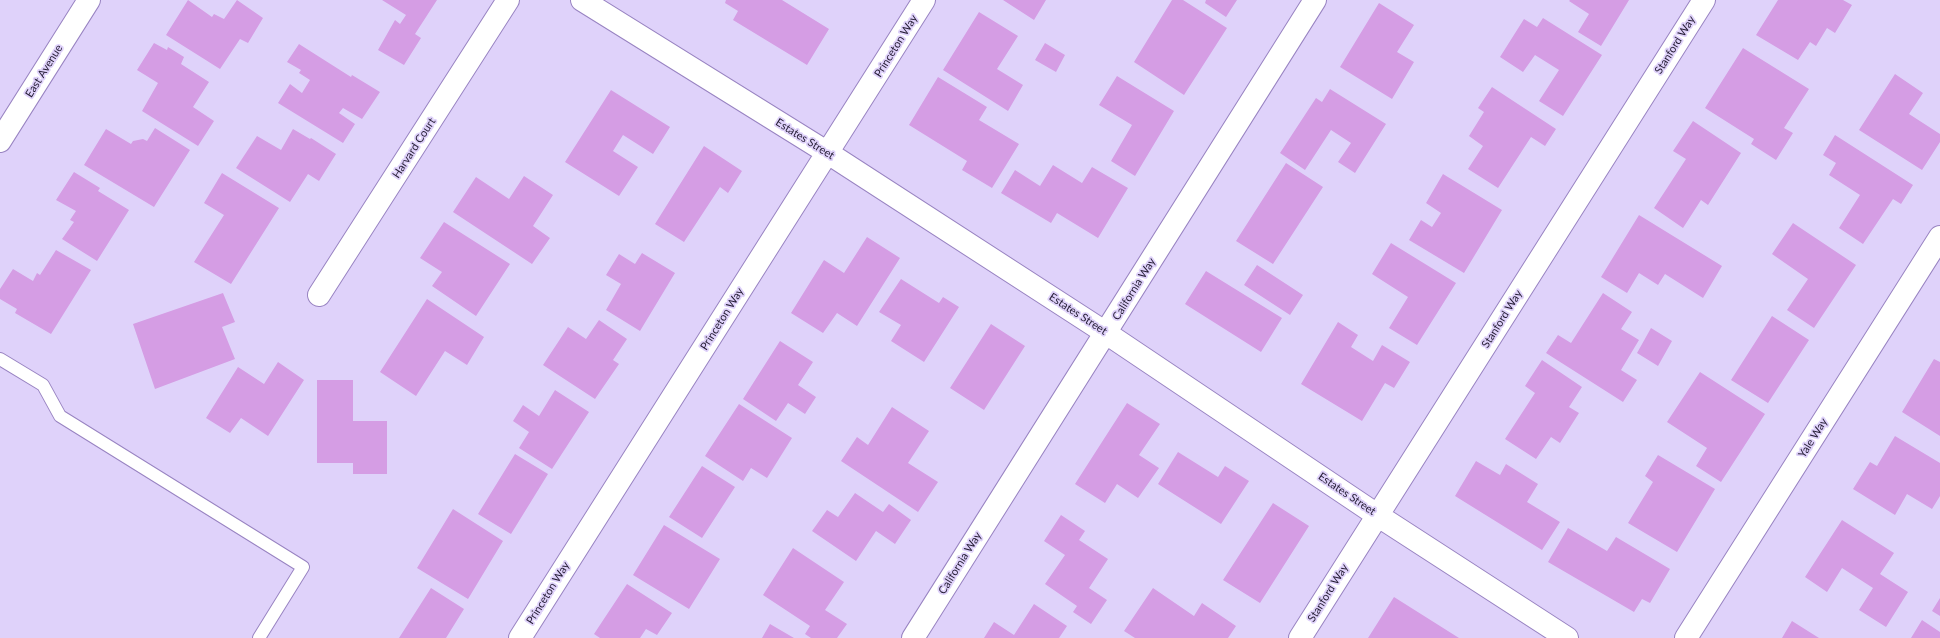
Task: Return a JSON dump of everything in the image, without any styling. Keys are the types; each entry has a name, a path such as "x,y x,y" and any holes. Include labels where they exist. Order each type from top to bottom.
{"street":[{"name":"East Avenue","path":"0,141 88,0"},
{"name":"Harvard Court","path":"319,295 508,0"},
{"name":"Estates Street","path":"582,0 828,153 1106,333 1377,515 1567,638"},
{"name":"Princeton Way","path":"520,638 924,0"},
{"name":"California Way","path":"913,638 1316,0"},
{"name":"Stanford Way","path":"1300,638 1704,0"},
{"name":"Yale Way","path":"1686,638 1940,237"}],"lane":[{"path":"0,359 43,385 60,416 303,567 259,638"}],"building":[{"path":"188,0 212,17 214,14 224,19 237,0 263,18 248,43 240,39 220,69 166,35"},
{"path":"382,0 437,0 415,34 421,38 404,65 378,50 395,20 400,24 406,15"},
{"path":"726,0 782,0 829,29 807,65 733,20 738,11 725,3"},
{"path":"1003,0 1046,0 1034,20"},
{"path":"1172,0 1183,0 1227,28 1184,95 1134,62"},
{"path":"1206,0 1237,0 1226,17 1205,3"},
{"path":"1629,0 1601,46 1578,32 1589,14 1569,1"},
{"path":"1778,0 1843,0 1852,5 1835,33 1827,28 1816,46 1810,42 1798,60 1756,35"},
{"path":"1379,3 1414,25 1397,52 1414,62 1392,99 1340,67"},
{"path":"979,12 1018,36 997,69 1023,85 1008,111 943,70"},
{"path":"1543,18 1602,55 1563,116 1539,101 1559,70 1535,55 1523,72 1500,57 1524,19 1537,27"},
{"path":"154,43 167,50 168,47 184,57 181,64 209,82 193,107 214,121 198,146 142,111 158,83 137,70"},
{"path":"1045,43 1065,55 1056,72 1035,60"},
{"path":"299,44 351,77 352,75 380,92 362,119 343,108 339,113 355,124 343,143 278,103 290,84 302,93 310,80 299,73 301,70 287,62"},
{"path":"1743,48 1809,89 1784,128 1793,133 1776,160 1751,144 1754,139 1705,108"},
{"path":"1895,74 1923,93 1909,114 1940,134 1940,142 1922,170 1859,130"},
{"path":"1117,76 1174,111 1135,176 1111,161 1132,125 1099,105"},
{"path":"938,77 987,107 979,120 1019,144 992,188 962,170 967,161 909,125"},
{"path":"1492,87 1556,129 1545,146 1531,137 1498,188 1468,169 1483,146 1469,136 1484,112 1478,108"},
{"path":"1330,89 1386,124 1355,173 1338,162 1351,143 1331,130 1305,170 1280,153 1316,98 1322,102"},
{"path":"611,90 670,127 653,154 623,135 613,151 638,167 619,196 565,162"},
{"path":"1693,121 1741,153 1708,205 1701,200 1683,228 1654,208 1686,159 1673,151"},
{"path":"155,128 190,150 154,207 84,165 106,129 131,144 133,141 143,139 147,141"},
{"path":"293,129 310,139 311,138 336,154 319,181 308,174 290,202 236,168 257,136 281,150"},
{"path":"1835,135 1913,185 1901,204 1893,199 1863,244 1839,228 1860,195 1829,175 1836,163 1823,155"},
{"path":"704,146 742,171 728,193 720,187 684,242 655,224"},
{"path":"1286,163 1323,187 1273,264 1236,241"},
{"path":"1053,165 1082,183 1092,167 1128,188 1098,238 1057,213 1051,223 1001,193 1015,170 1040,186"},
{"path":"74,172 100,188 98,191 129,210 97,261 62,239 74,222 70,220 76,211 56,200"},
{"path":"222,173 279,208 231,284 194,262 224,215 204,203"},
{"path":"1443,174 1502,210 1464,273 1409,240 1421,220 1432,227 1441,213 1426,203"},
{"path":"524,176 553,195 533,226 550,238 532,264 453,212 476,177 509,199"},
{"path":"1639,215 1722,266 1703,298 1665,274 1658,285 1639,273 1627,293 1601,277"},
{"path":"444,222 510,264 476,316 432,286 442,272 420,258"},
{"path":"1793,223 1856,265 1814,328 1787,310 1808,279 1772,254"},
{"path":"867,237 900,258 857,326 837,313 823,333 791,313 824,260 844,273"},
{"path":"1391,243 1456,283 1417,345 1389,328 1408,297 1372,274"},
{"path":"56,250 91,270 51,334 15,313 17,309 0,299 0,289 13,269 33,281 37,273 40,275"},
{"path":"642,253 675,273 640,331 606,310 621,284 606,275 619,254 635,264"},
{"path":"1257,265 1303,295 1290,315 1244,285"},
{"path":"1206,271 1282,318 1261,352 1185,304"},
{"path":"901,279 939,303 943,297 959,307 924,362 891,341 901,325 879,312"},
{"path":"223,293 235,322 222,327 235,359 155,389 133,324"},
{"path":"1603,293 1632,312 1621,329 1639,340 1621,370 1637,380 1623,402 1546,353 1558,335 1571,343"},
{"path":"427,299 484,337 467,365 445,351 416,396 380,372"},
{"path":"1772,316 1809,340 1768,403 1731,380"},
{"path":"599,320 627,339 613,360 619,364 595,399 543,365 568,327 586,339"},
{"path":"1338,322 1358,335 1351,347 1373,361 1382,345 1410,362 1394,388 1385,383 1362,421 1301,384"},
{"path":"991,324 1025,346 984,410 950,388"},
{"path":"1651,328 1672,341 1658,366 1637,353"},
{"path":"780,341 813,362 798,385 816,397 805,414 788,403 776,421 743,399"},
{"path":"1934,359 1940,362 1940,436 1902,412"},
{"path":"1542,360 1582,387 1569,407 1579,413 1560,443 1551,437 1536,459 1505,439 1535,393 1525,386"},
{"path":"278,362 304,380 268,436 241,418 230,433 206,418 238,367 264,384"},
{"path":"1700,372 1765,414 1721,482 1696,466 1707,448 1667,422"},
{"path":"317,380 353,380 353,421 387,421 387,474 353,474 353,463 317,463"},
{"path":"555,390 589,412 552,469 519,448 529,432 513,421 523,405 539,416"},
{"path":"1127,403 1160,424 1139,455 1159,468 1138,498 1117,484 1105,503 1075,484"},
{"path":"739,404 792,438 767,478 751,468 743,481 705,456"},
{"path":"892,407 929,431 908,463 938,482 918,512 841,461 857,437 868,445"},
{"path":"1895,436 1940,463 1940,496 1932,509 1907,494 1895,515 1853,489 1870,462 1877,466"},
{"path":"1178,452 1218,477 1225,466 1249,481 1221,524 1158,484"},
{"path":"515,454 548,474 511,534 478,514"},
{"path":"1658,455 1715,489 1677,552 1628,523 1653,482 1645,476"},
{"path":"1476,461 1500,475 1506,464 1538,484 1527,502 1560,522 1542,550 1455,496"},
{"path":"702,466 735,487 702,538 669,517"},
{"path":"855,493 883,512 889,504 911,520 895,544 876,531 856,561 812,531 827,510 838,517"},
{"path":"1273,503 1309,526 1260,603 1223,580"},
{"path":"453,509 503,541 468,599 417,568"},
{"path":"1061,515 1085,531 1079,540 1108,559 1089,588 1107,600 1091,624 1073,612 1077,606 1045,584 1065,555 1044,541"},
{"path":"1842,520 1894,553 1880,574 1908,592 1886,627 1859,610 1873,588 1842,568 1827,592 1805,577"},
{"path":"664,525 720,559 689,609 633,575"},
{"path":"1568,528 1607,551 1616,537 1670,569 1650,603 1642,599 1634,612 1548,562"},
{"path":"793,548 844,582 825,610 847,624 837,638 811,638 805,634 810,626 763,595"},
{"path":"627,584 672,613 657,635 646,629 640,638 600,638 594,634"},
{"path":"431,588 464,609 446,638 399,638"},
{"path":"1153,588 1194,616 1202,603 1236,626 1228,638 1135,638 1124,631"},
{"path":"1394,597 1459,638 1368,638"},
{"path":"1940,598 1940,616 1932,611"},
{"path":"1034,604 1067,626 1059,638 984,638 994,622 1014,635"},
{"path":"1922,620 1940,632 1940,638 1911,638"},
{"path":"1792,621 1819,638 1782,638"},
{"path":"770,624 794,638 762,638"}]}
